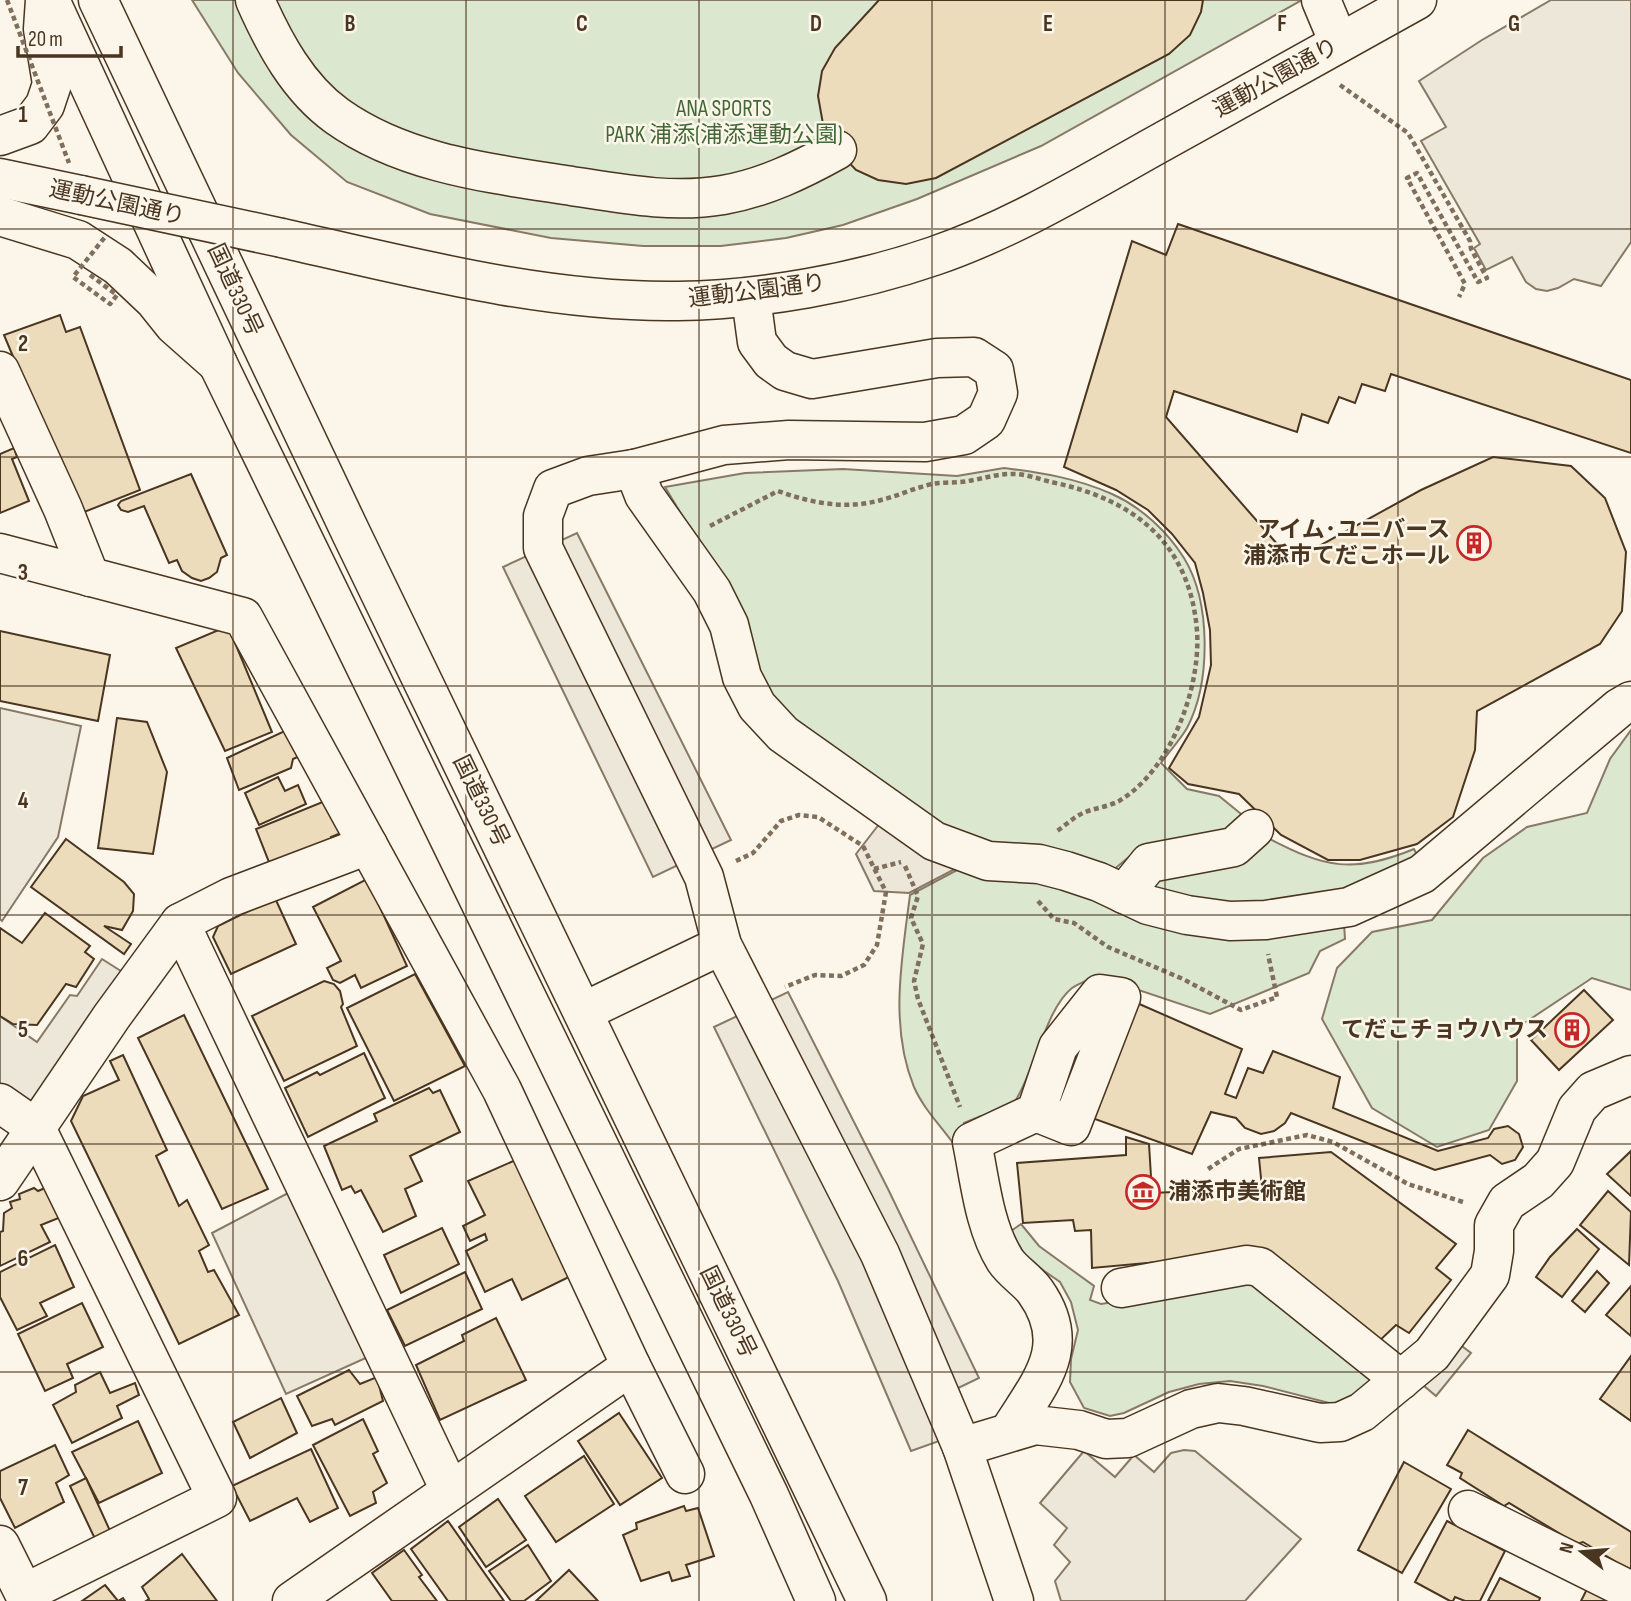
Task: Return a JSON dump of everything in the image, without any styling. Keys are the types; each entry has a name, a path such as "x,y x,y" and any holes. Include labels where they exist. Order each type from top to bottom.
{"main road":[{"path":"0,136 30,125 45,105 52,84 43,29 47,0"},
{"name":"国道330号","path":"47,0 218,364 763,1483 816,1601"},
{"name":"国道330号","path":"98,0 351,533 867,1601"},
{"path":"255,0 282,55 307,88 336,115 379,140 454,166 642,197 685,199 725,195 763,185 803,169 836,150"},
{"path":"1321,0 1339,43"},
{"name":"運動公園通り","path":"0,178 76,181 282,238 513,286 571,295 675,301 751,297 863,276 935,256 1003,227 1417,0"},
{"path":"0,216 78,240 118,266 154,300 174,324 218,364"},
{"path":"751,297 757,342 771,361 785,371 812,379 937,358 974,356 994,370 998,393 986,420 964,435 925,442 789,440 724,445 634,469 588,476 553,489 543,516 543,548 704,877 722,945 880,1254 962,1447 1014,1601"},
{"path":"0,371 63,509 90,577"},
{"path":"634,469 644,495 712,592 729,625 742,677 757,706 783,734 934,841 988,860 1039,864 1066,871 1148,905 1187,915 1230,921 1261,920 1349,907 1422,874 1619,708 1631,701"},
{"path":"0,553 243,617 502,1090 631,1366 685,1474"},
{"path":"1124,894 1149,863 1234,847 1254,829"},
{"path":"0,1181 112,1016 180,923 231,897 368,845"},
{"path":"180,923 450,1490"},
{"path":"583,1012 722,945"},
{"path":"962,1447 1035,1426 1079,1430 1106,1439 1128,1438 1191,1409 1218,1404 1244,1406 1320,1423 1340,1422 1362,1412 1432,1354 1490,1275 1494,1225 1507,1202 1538,1181 1555,1161 1577,1109 1593,1091 1631,1075"},
{"path":"0,1103 36,1128 217,1498 26,1597 0,1545"},
{"path":"1009,1432 1050,1364 1053,1325 1035,1291 1006,1263 991,1233 972,1142 1036,1112"},
{"path":"1121,1289 1247,1265 1260,1267 1401,1380"},
{"path":"292,1601 631,1366"},
{"path":"1468,1510 1631,1591"}],"path":[{"path":"7,0 76,181"},
{"path":"1340,85 1408,133 1470,241 1471,249 1487,278 1478,282 1417,173 1407,178 1465,284 1459,296"},
{"path":"90,275 117,295 110,304 73,277 112,229"},
{"path":"679,545 722,519 778,491 827,505 879,501 933,484 959,483 1011,474 1071,486 1113,501 1162,538 1181,567 1195,604 1198,640 1192,687 1175,734 1150,776 1117,802 1083,813 1056,832 1039,864 1038,902 1054,919 1074,923 1108,947 1183,979 1241,1010 1277,998 1261,920"},
{"path":"704,877 753,852 781,821 799,815 818,817 863,846 886,892 877,945 864,965 841,976 815,975 751,1000"},
{"path":"903,862 918,896 911,918 923,944 914,981 918,999 972,1142"},
{"path":"1208,1168 1238,1149 1307,1135 1333,1142 1408,1184 1500,1214"}],"green space":[{"name":"ANA SPORTS PARK 浦添(浦添運動公園)","path":"192,0 1302,0 1041,146 917,199 843,225 786,238 721,246 643,246 551,238 430,214 347,182 291,135 238,73"},
{"path":"1004,468 1059,477 1112,494 1152,521 1170,538 1184,558 1199,597 1205,642 1204,666 1195,709 1187,728 1161,763 1187,789 1219,796 1246,818 1233,831 1142,846 1111,872 982,847 940,830 780,718 758,681 744,619 665,487 745,473 843,469 957,476"},
{"path":"1631,730 1631,990 1592,978 1517,1028 1517,1081 1489,1130 1437,1147 1372,1108 1322,1019 1337,968 1372,932 1432,920 1483,858 1527,827 1587,813 1610,759"},
{"path":"1268,838 1306,856 1340,864 1373,862 1414,849 1417,855 1374,886 1270,909 1156,892 1150,879"},
{"path":"959,869 1344,924 1345,939 1320,951 1309,973 1210,1014 1097,976 1075,986 1053,1013 1016,1100 1006,1114 981,1116 964,1123 960,1153 914,1087 906,1064 900,1016 901,967 910,895"},
{"path":"1021,1224 1039,1246 1094,1286 1090,1300 1101,1304 1257,1280 1375,1377 1356,1397 1333,1404 1263,1386 1230,1381 1199,1384 1169,1392 1124,1413 1110,1416 1084,1408 1070,1382 1071,1359 1078,1330 1071,1302 1060,1282 1027,1259 1011,1231"}],"shaded area":[{"path":"1551,0 1631,0 1631,242 1601,286 1574,279 1547,291 1536,289 1526,282 1512,257 1486,270 1474,248 1480,244 1421,141 1446,127 1419,81"},
{"path":"577,533 731,840 653,877 503,567"},
{"path":"0,708 81,726 58,837 2,921 0,919"},
{"path":"880,823 957,868 909,893 874,891 856,854"},
{"path":"102,959 124,973 30,1108 0,1085 0,1016 37,1042 70,995 77,996"},
{"path":"788,992 888,1189 979,1378 958,1388 973,1429 911,1451 838,1281 714,1027"},
{"path":"292,1191 368,1357 286,1394 212,1233"},
{"path":"1451,1338 1471,1353 1436,1396 1417,1380"},
{"path":"1084,1451 1115,1477 1134,1455 1154,1472 1171,1453 1195,1451 1301,1539 1245,1601 1061,1601 1055,1581 1070,1562 1054,1545 1067,1528 1040,1503"}],"building":[{"path":"879,0 1203,0 1201,12 1190,35 1169,54 936,178 906,184 878,180 856,170 837,150 823,124 818,96 822,71 835,48"},
{"name":"アイム･ユニバース 浦添市てだこホール","path":"1178,224 1631,380 1631,453 1391,374 1385,391 1362,384 1355,403 1339,397 1328,423 1302,414 1297,432 1174,391 1166,417 1292,561 1421,490 1493,457 1571,466 1605,498 1626,552 1622,611 1600,644 1477,711 1475,750 1453,817 1417,844 1360,860 1328,860 1281,835 1239,794 1188,784 1169,768 1199,717 1211,665 1210,630 1195,563 1148,510 1116,490 1064,467 1132,241 1166,255"},
{"path":"60,315 66,332 80,327 140,490 79,514 4,335"},
{"path":"14,448 17,457 12,459 29,501 0,513 0,454"},
{"path":"191,474 227,555 221,558 217,572 201,581 182,571 177,560 169,563 144,506 128,512 121,510 118,505 121,501"},
{"path":"228,626 272,732 225,751 176,648"},
{"path":"0,631 110,655 98,721 0,701"},
{"path":"117,718 147,722 167,772 153,854 98,848"},
{"path":"289,729 302,755 293,759 291,768 239,790 227,758"},
{"path":"278,777 285,791 298,785 306,804 259,825 245,793"},
{"path":"325,801 341,833 331,837 335,847 269,862 256,829"},
{"path":"66,839 124,882 134,894 133,911 122,930 104,926 131,944 124,954 31,887"},
{"path":"367,879 407,966 361,988 355,975 340,983 333,980 327,968 341,961 313,907"},
{"path":"275,898 296,944 231,974 213,937 218,926"},
{"path":"45,913 90,946 85,952 94,959 76,987 66,984 37,1025 13,1024 0,1016 0,928 22,943"},
{"path":"415,974 465,1066 394,1101 347,1008"},
{"path":"324,981 334,984 340,991 343,1004 341,1007 357,1046 284,1081 252,1016"},
{"name":"てだこチョウハウス","path":"1584,990 1613,1020 1559,1070 1531,1040"},
{"path":"1137,1003 1242,1049 1225,1094 1236,1098 1248,1068 1263,1073 1273,1051 1340,1077 1333,1108 1438,1151 1488,1138 1494,1129 1508,1126 1519,1134 1523,1147 1515,1160 1502,1164 1490,1155 1435,1170 1291,1113 1285,1123 1274,1131 1261,1134 1245,1128 1236,1118 1211,1112 1192,1154 1092,1118"},
{"path":"184,1015 268,1189 222,1209 138,1038"},
{"path":"364,1053 385,1098 308,1137 285,1088 317,1072 320,1075"},
{"path":"123,1055 167,1150 156,1156 179,1206 187,1200 209,1245 199,1251 208,1272 214,1270 239,1315 179,1344 71,1121 83,1096 119,1080 110,1061"},
{"path":"429,1088 433,1093 440,1090 460,1132 410,1156 422,1181 405,1189 416,1216 383,1232 361,1190 355,1193 351,1186 342,1190 324,1146 377,1121 374,1114"},
{"path":"1126,1137 1149,1144 1152,1193 1262,1188 1259,1158 1331,1152 1456,1244 1436,1268 1451,1280 1409,1333 1396,1325 1374,1346 1257,1253 1092,1268 1091,1230 1075,1231 1073,1220 1023,1223 1017,1163 1126,1155"},
{"path":"1631,1151 1631,1196 1607,1174"},
{"path":"518,1159 573,1275 522,1300 512,1279 485,1292 466,1251 487,1240 485,1234 470,1241 463,1226 485,1215 468,1181"},
{"path":"52,1185 66,1215 41,1225 50,1242 0,1266 0,1232 3,1231 4,1213 12,1208 10,1202 20,1199 19,1194 34,1188 38,1191"},
{"path":"1608,1191 1631,1212 1629,1265 1580,1225"},
{"path":"442,1228 459,1264 401,1293 384,1255"},
{"path":"1577,1229 1599,1249 1562,1297 1536,1277 1550,1257"},
{"path":"55,1245 74,1287 40,1303 47,1316 17,1330 0,1297 0,1272"},
{"path":"1597,1271 1609,1283 1585,1312 1572,1301"},
{"path":"465,1272 482,1309 405,1346 387,1310"},
{"path":"1631,1286 1631,1336 1606,1315"},
{"path":"82,1303 103,1347 67,1364 73,1378 45,1391 18,1334"},
{"path":"496,1318 526,1380 440,1420 416,1365 464,1341 462,1335"},
{"path":"1631,1356 1631,1421 1600,1399"},
{"path":"349,1370 360,1384 377,1377 383,1401 335,1425 332,1419 312,1426 297,1396"},
{"path":"100,1372 110,1393 135,1383 139,1395 117,1406 122,1418 72,1443 53,1405 76,1392 75,1385"},
{"path":"281,1398 297,1433 250,1458 233,1422"},
{"path":"619,1413 662,1478 620,1505 578,1441"},
{"path":"363,1419 378,1451 373,1454 387,1483 373,1492 376,1503 350,1516 313,1445"},
{"path":"138,1421 162,1473 99,1503 72,1452"},
{"path":"1468,1430 1631,1532 1631,1571 1583,1542 1577,1544 1509,1503 1504,1506 1460,1478 1462,1473 1447,1465"},
{"path":"55,1445 69,1475 56,1483 64,1502 15,1528 0,1498 0,1471"},
{"path":"311,1449 338,1508 310,1522 297,1498 250,1521 232,1486"},
{"path":"584,1456 614,1504 556,1542 525,1496"},
{"path":"1404,1462 1451,1489 1402,1573 1358,1550"},
{"path":"86,1478 111,1533 96,1541 70,1486"},
{"path":"498,1499 526,1540 486,1567 459,1527"},
{"path":"684,1506 686,1511 698,1508 714,1556 686,1565 690,1576 672,1581 669,1572 641,1581 623,1535 637,1529 636,1523"},
{"path":"448,1521 504,1601 448,1601 411,1549"},
{"path":"1447,1521 1505,1551 1480,1601 1465,1601 1455,1597 1450,1601 1415,1582"},
{"path":"528,1545 551,1581 524,1601 511,1601 489,1571"},
{"path":"404,1550 437,1601 392,1601 372,1573"},
{"path":"182,1554 217,1601 146,1601 149,1599 142,1587"},
{"path":"569,1570 598,1601 536,1601"},
{"path":"1500,1578 1540,1598 1539,1601 1488,1601"},
{"path":"105,1585 118,1601 82,1601"},
{"path":"1587,1589 1614,1601 1581,1601"}],"place":[{"name":"アイム･ユニバース 浦添市てだこホール","path":"1474,543"},
{"name":"てだこチョウハウス","path":"1572,1030"},
{"name":"浦添市美術館","path":"1143,1192"}]}
